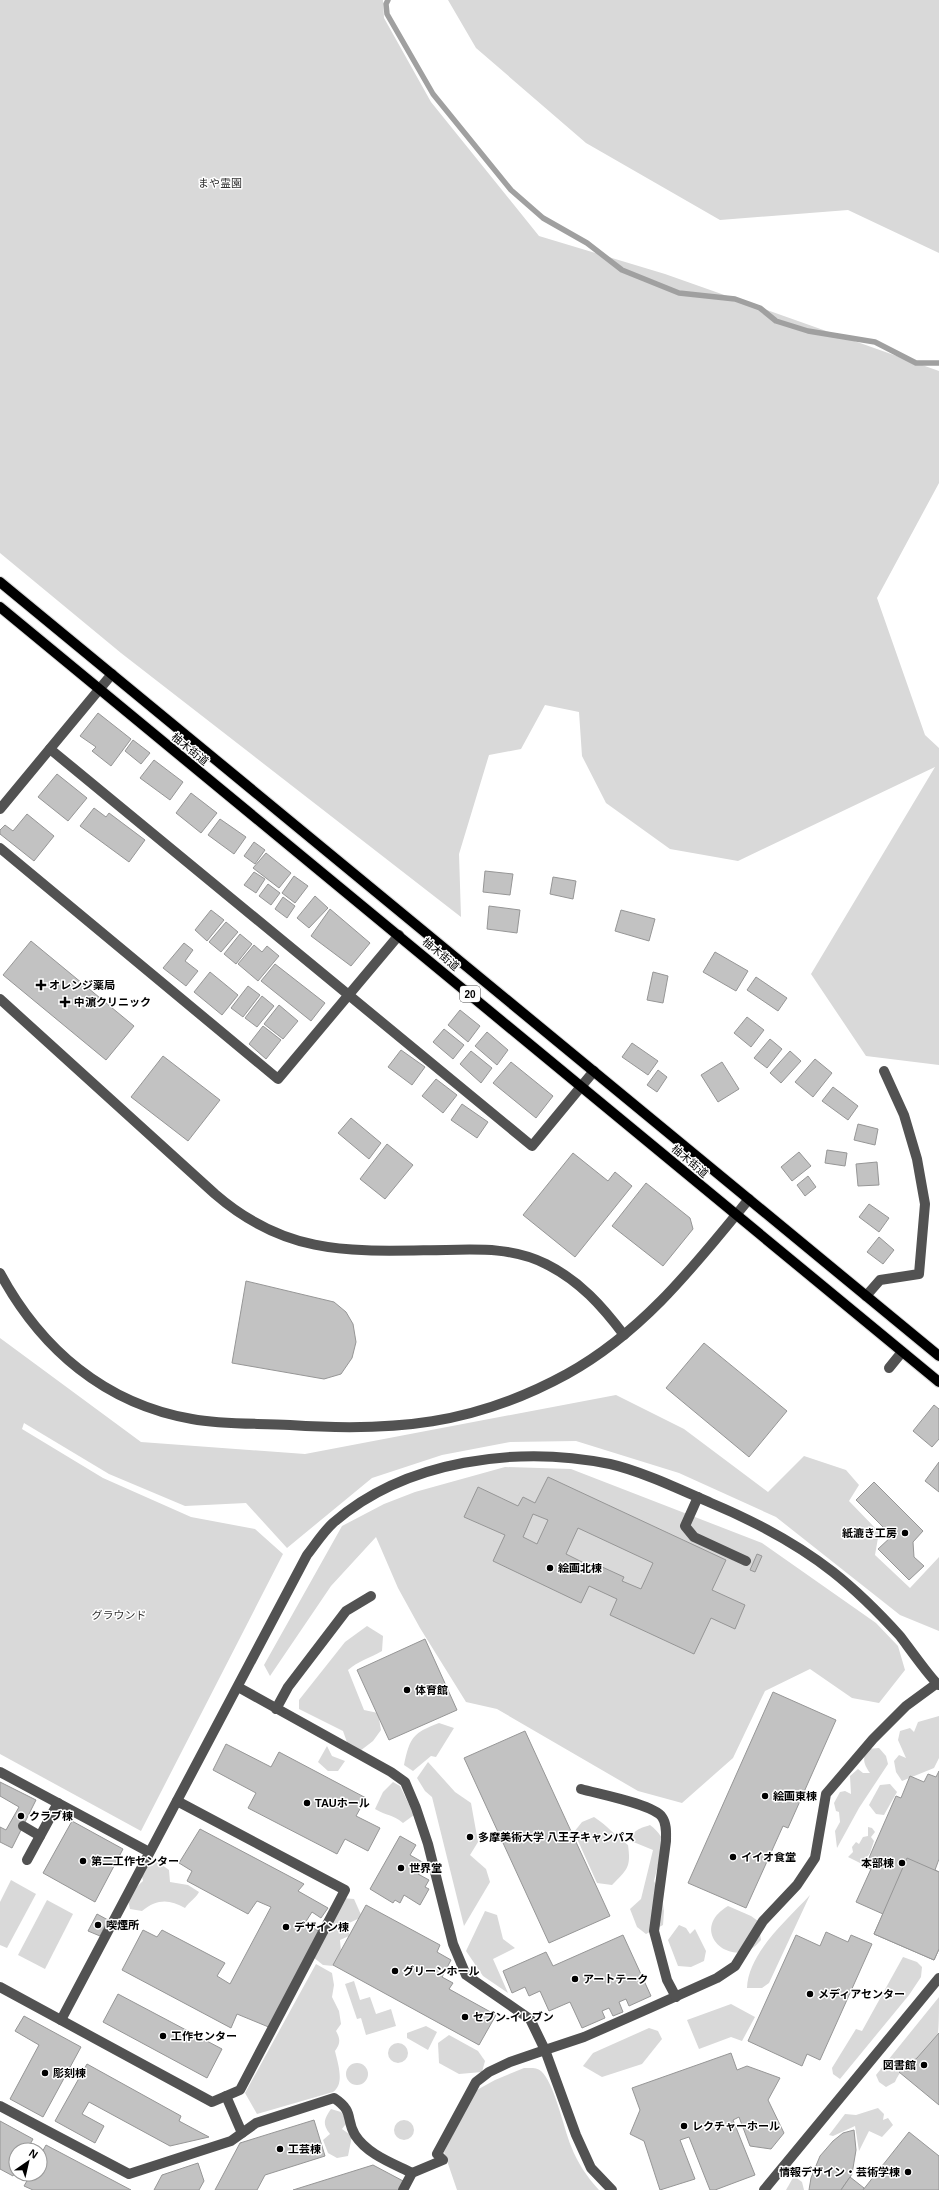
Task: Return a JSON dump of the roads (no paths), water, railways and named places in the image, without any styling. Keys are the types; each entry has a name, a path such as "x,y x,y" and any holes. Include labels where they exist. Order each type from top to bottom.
{"main road":[{"name":"柚木街道","path":"0,582 939,1356"},
{"name":"柚木街道","path":"0,607 939,1382"}],"street":[{"path":"0,809 112,674"},
{"path":"50,749 350,994 532,1146 594,1071"},
{"path":"0,848 278,1079 399,935"},
{"path":"0,998 215,1194 254,1224 289,1239 334,1248 488,1249 519,1254 546,1264 583,1288 604,1309 624,1335"},
{"path":"866,1296 880,1280 919,1274 925,1204 917,1159 904,1115 884,1071"},
{"path":"0,1273 11,1293 34,1326 52,1347 76,1367 110,1390 155,1410 210,1422 378,1428 442,1420 487,1408 546,1385 589,1361 646,1318 666,1298 749,1199"},
{"path":"889,1368 902,1352"},
{"path":"61,2020 149,1852 238,1688 307,1555 332,1524 379,1491 422,1472 469,1461 544,1456 611,1464 698,1497 740,1515 800,1548 833,1572 899,1636 938,1685 906,1706 873,1739 826,1794 814,1858 797,1885 763,1921 735,1966 717,1978 584,2038 503,2065 489,2072 476,2082 436,2154 443,2160 412,2173 403,2190"},
{"path":"698,1497 685,1526 694,1537 746,1561"},
{"path":"276,1709 288,1687 346,1611 371,1596"},
{"path":"238,1688 391,1772 405,1782 416,1808 428,1844 453,1944 466,1975 530,2019 546,2050 576,2135 591,2168 612,2190"},
{"path":"0,1772 149,1852"},
{"path":"581,1789 648,1807 662,1817 666,1830 666,1842 654,1931 667,1980 676,1997"},
{"path":"0,1987 212,2102 240,2090 346,1890 177,1801"},
{"path":"27,1860 58,1803"},
{"path":"23,1826 40,1836"},
{"path":"764,2190 939,1978"},
{"path":"226,2096 242,2133"},
{"path":"0,2106 128,2174 231,2141 256,2123 334,2098 346,2106 355,2135 372,2153 412,2173"}],"waterway":[{"path":"388,0 386,4 387,14 433,94 511,190 543,218 587,243 622,270 679,293 735,299 760,308 776,321 808,331 875,342 916,363 939,363"}],"place":[{"name":"オレンジ薬局","path":"41,985"},
{"name":"中濵クリニック","path":"65,1002"},
{"name":"紙漉き工房","path":"905,1533"},
{"name":"絵画北棟","path":"550,1568"},
{"name":"体育館","path":"407,1690"},
{"name":"絵画東棟","path":"765,1796"},
{"name":"TAUホール","path":"307,1803"},
{"name":"クラブ棟","path":"21,1816"},
{"name":"多摩美術大学 八王子キャンパス","path":"470,1837"},
{"name":"イイオ食堂","path":"733,1857"},
{"name":"第二工作センター","path":"83,1861"},
{"name":"本部棟","path":"902,1863"},
{"name":"世界堂","path":"401,1868"},
{"name":"喫煙所","path":"98,1925"},
{"name":"デザイン棟","path":"286,1927"},
{"name":"グリーンホール","path":"395,1971"},
{"name":"アートテーク","path":"575,1979"},
{"name":"メディアセンター","path":"810,1994"},
{"name":"セブン-イレブン","path":"465,2017"},
{"name":"工作センター","path":"163,2036"},
{"name":"図書館","path":"924,2065"},
{"name":"彫刻棟","path":"45,2073"},
{"name":"レクチャーホール","path":"684,2126"},
{"name":"工芸棟","path":"280,2149"},
{"name":"情報デザイン・芸術学棟","path":"908,2172"}],"park label":[{"name":"まや霊園","path":"220,183"},
{"name":"グラウンド","path":"119,1615"}]}
